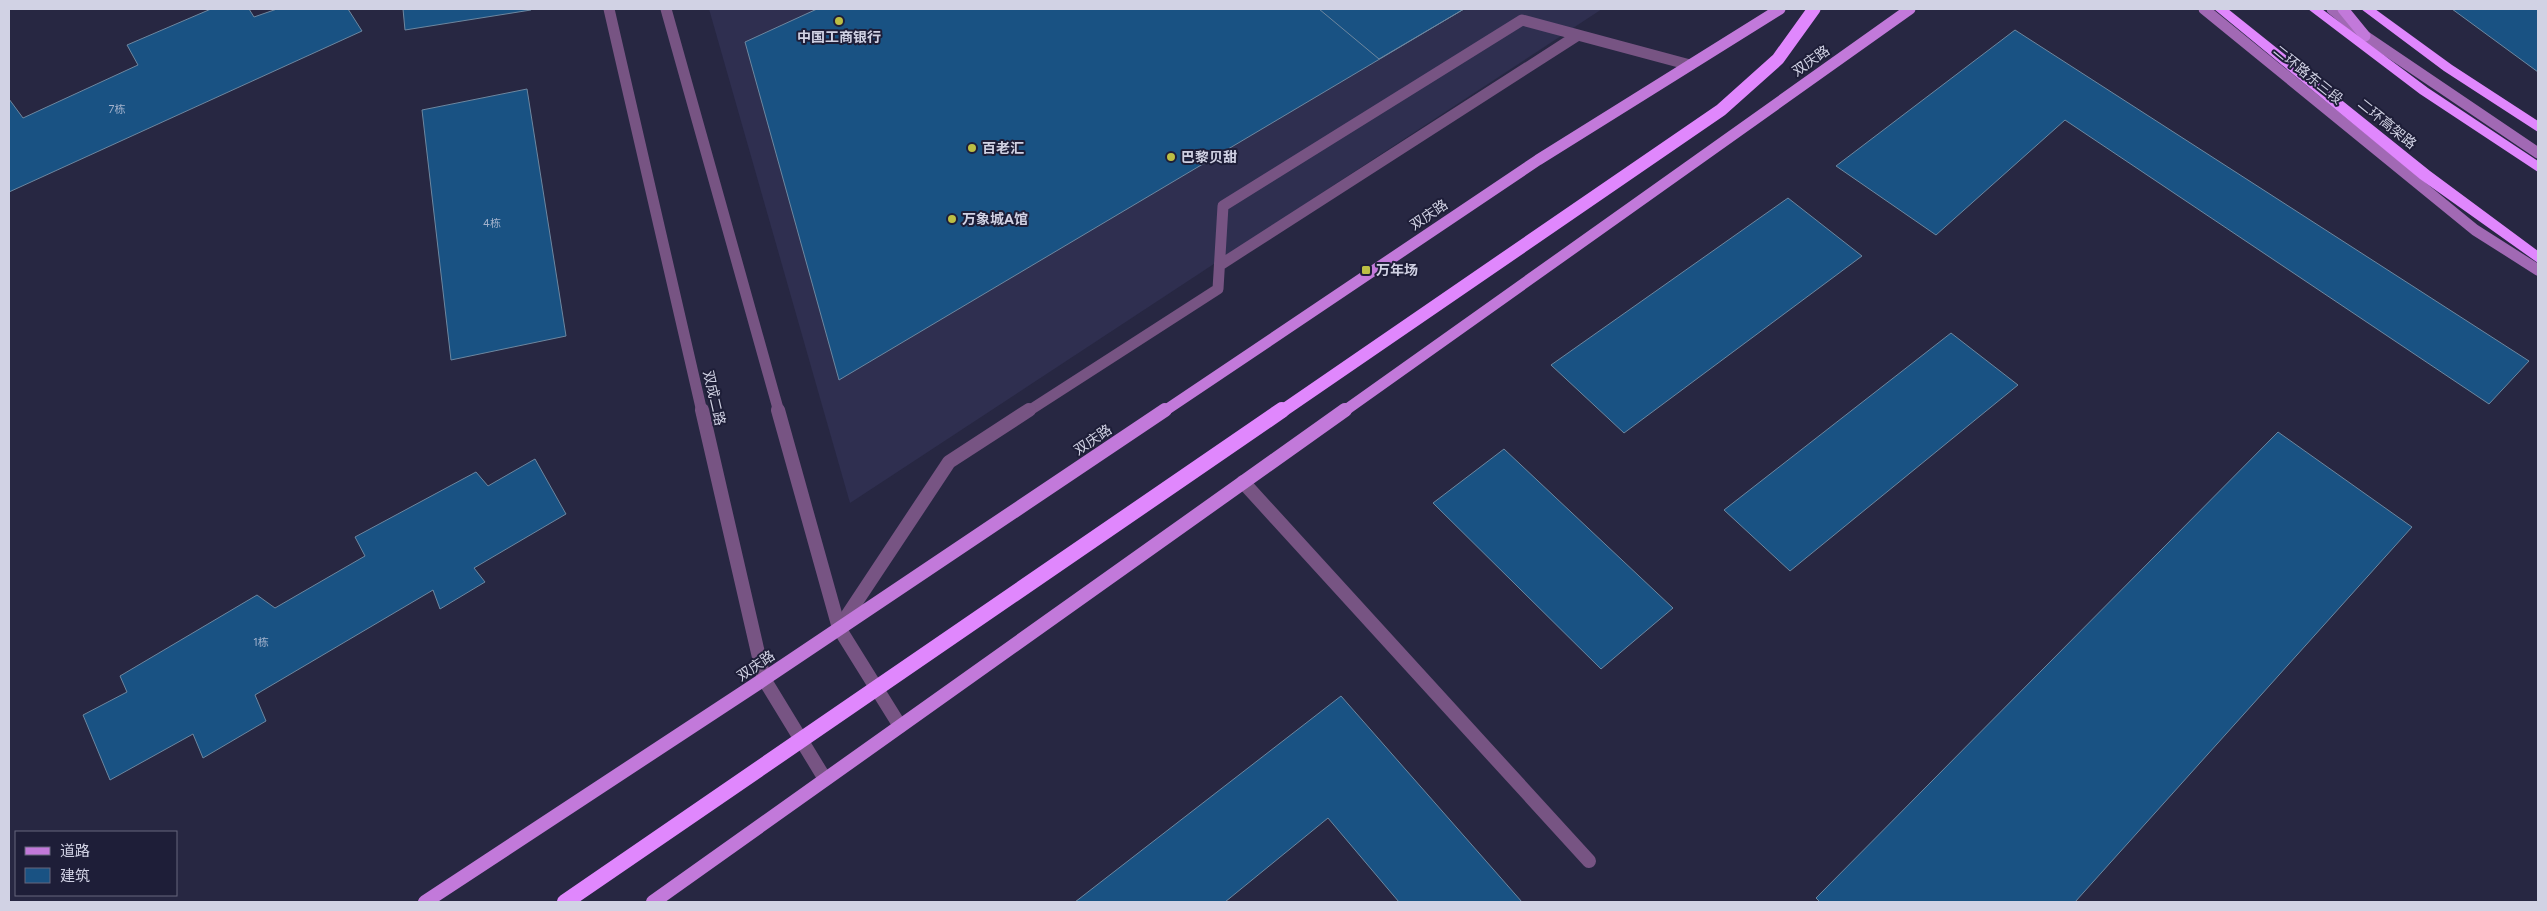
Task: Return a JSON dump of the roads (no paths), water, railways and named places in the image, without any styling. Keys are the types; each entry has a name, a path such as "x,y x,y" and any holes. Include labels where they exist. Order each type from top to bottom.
{"highway":[{"path":"565,902 1721,110 1778,59 1814,9"},
{"name":"二环高架路","path":"2220,9 2425,175 2537,258"},
{"path":"2314,9 2424,91 2538,167"},
{"path":"2367,9 2448,68 2538,127"}],"main road":[{"name":"双庆路","path":"653,902 1910,9"},
{"name":"二环路东三段","path":"2204,9 2475,230 2538,270"},
{"path":"2332,9 2365,36 2538,153"},
{"path":"2343,9 2365,36"},
{"name":"双庆路","path":"425,902 764,679 1538,160 1775,10"}],"street":[{"name":"双成二路","path":"609,9 764,679 825,779"},
{"path":"666,9 839,628 900,726"},
{"path":"839,628 949,462 1218,289 1223,206 1522,20 1690,65"},
{"path":"1220,265 1578,35"},
{"path":"1243,482 1589,861"}],"place":[{"name":"中国工商银行","path":"839,21"},
{"name":"百老汇","path":"972,148"},
{"name":"巴黎贝甜","path":"1171,157"},
{"name":"万象城A馆","path":"952,219"},
{"name":"万年场","path":"1366,270"}]}
